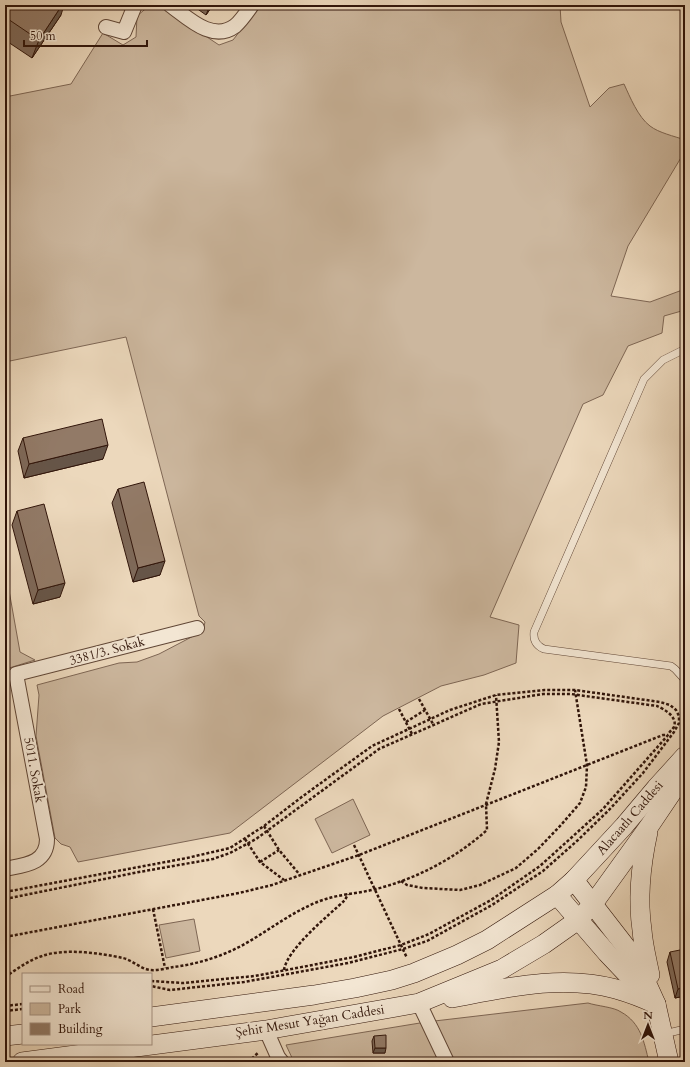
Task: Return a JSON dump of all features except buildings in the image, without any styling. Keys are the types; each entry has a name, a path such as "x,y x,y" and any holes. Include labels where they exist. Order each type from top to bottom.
{"main road":[{"name":"Alacaatlı Caddesi","path":"557,895 574,880 624,826 685,756"},
{"name":"Alacaatlı Caddesi","path":"578,920 593,904 650,826 685,773"},
{"path":"650,826 641,871 640,902 642,930 669,1062"},
{"path":"574,880 636,960 656,1004"},
{"path":"557,895 578,920 656,1004"},
{"name":"Şehit Mesut Yağan Caddesi","path":"152,1017 314,996 392,980 414,973 457,955 487,940 557,895"},
{"name":"Şehit Mesut Yağan Caddesi","path":"152,1045 266,1030 419,1003 502,969 544,944 578,920"},
{"path":"419,1003 518,986 559,983 584,984 614,988 636,995 656,1004"},
{"path":"5,1036 22,1034"},
{"name":"Şehit Mesut Yağan Caddesi","path":"22,1062 152,1045"}],"street":[{"path":"106,27 124,32 135,5"},
{"path":"170,5 204,29 218,32 225,31 236,25 252,5"},
{"name":"3381/3. Sokak","path":"16,674 197,628"},
{"name":"5011. Sokak","path":"5,869 35,862 47,846 47,839 16,674"},
{"path":"419,1003 447,1062"},
{"path":"266,1030 278,1057 282,1062"}],"lane":[{"path":"685,349 663,360 644,379 534,632 534,637 539,647 544,649 671,666 685,680"},
{"path":"664,1034 685,1029"}],"path":[{"path":"5,892 230,848 264,826 372,746 450,710 496,695 545,690 576,690 660,702 670,705 676,710 679,716 679,723 674,732 643,773 609,810 578,840 543,871 492,905 426,941 348,964 244,982 170,990 152,986"},
{"path":"401,880 407,885 422,888 460,890 480,885 516,868 561,826 580,802 586,787 588,765 576,690"},
{"path":"5,899 132,873 213,859 230,853 248,844 379,749 481,704 496,700 543,694 571,694 657,706 667,711 674,722 674,727 668,735 603,809 540,866 491,900 430,934 401,945 354,957 255,976 183,983 152,981"},
{"path":"5,976 42,956 57,952 72,951 124,959 150,970 181,966 209,959 240,947 293,914 320,901 375,889 412,877 454,856 487,830 486,804 495,769 499,742 496,695"},
{"path":"419,699 434,724"},
{"path":"399,709 412,734"},
{"path":"406,722 426,710"},
{"path":"5,937 239,893 272,885 359,855 486,804 674,732"},
{"path":"264,826 279,850 300,875"},
{"path":"245,839 260,862 284,880"},
{"path":"354,845 414,973"},
{"path":"260,862 279,850"},
{"path":"284,970 285,965 294,950 345,900 348,894"},
{"path":"153,909 165,968"},
{"path":"5,1006 22,1004"},
{"path":"5,1011 22,1009"}],"green space":[{"path":"150,5 159,5 219,45 233,40 257,9 263,9 268,5 560,5 561,22 590,107 609,88 624,84 635,106 650,126 658,131 685,140 685,151 628,246 611,296 650,302 685,289 685,310 664,316 662,333 628,346 603,395 583,404 490,617 519,625 516,663 484,675 441,686 383,716 230,833 78,862 70,847 61,844 55,838 36,736 39,695 37,685 119,663 137,662 159,654 203,631 205,622 199,616 126,337 5,362 5,97 71,84 103,33 123,45 136,37 137,16"},
{"path":"5,568 20,652 35,660 6,669 9,690 5,691"},
{"path":"353,799 370,835 332,853 315,819"},
{"path":"194,919 200,951 166,958 159,925"},
{"path":"588,1003 618,1010 628,1016 641,1034 649,1062 294,1062 286,1045 426,1022"}]}
